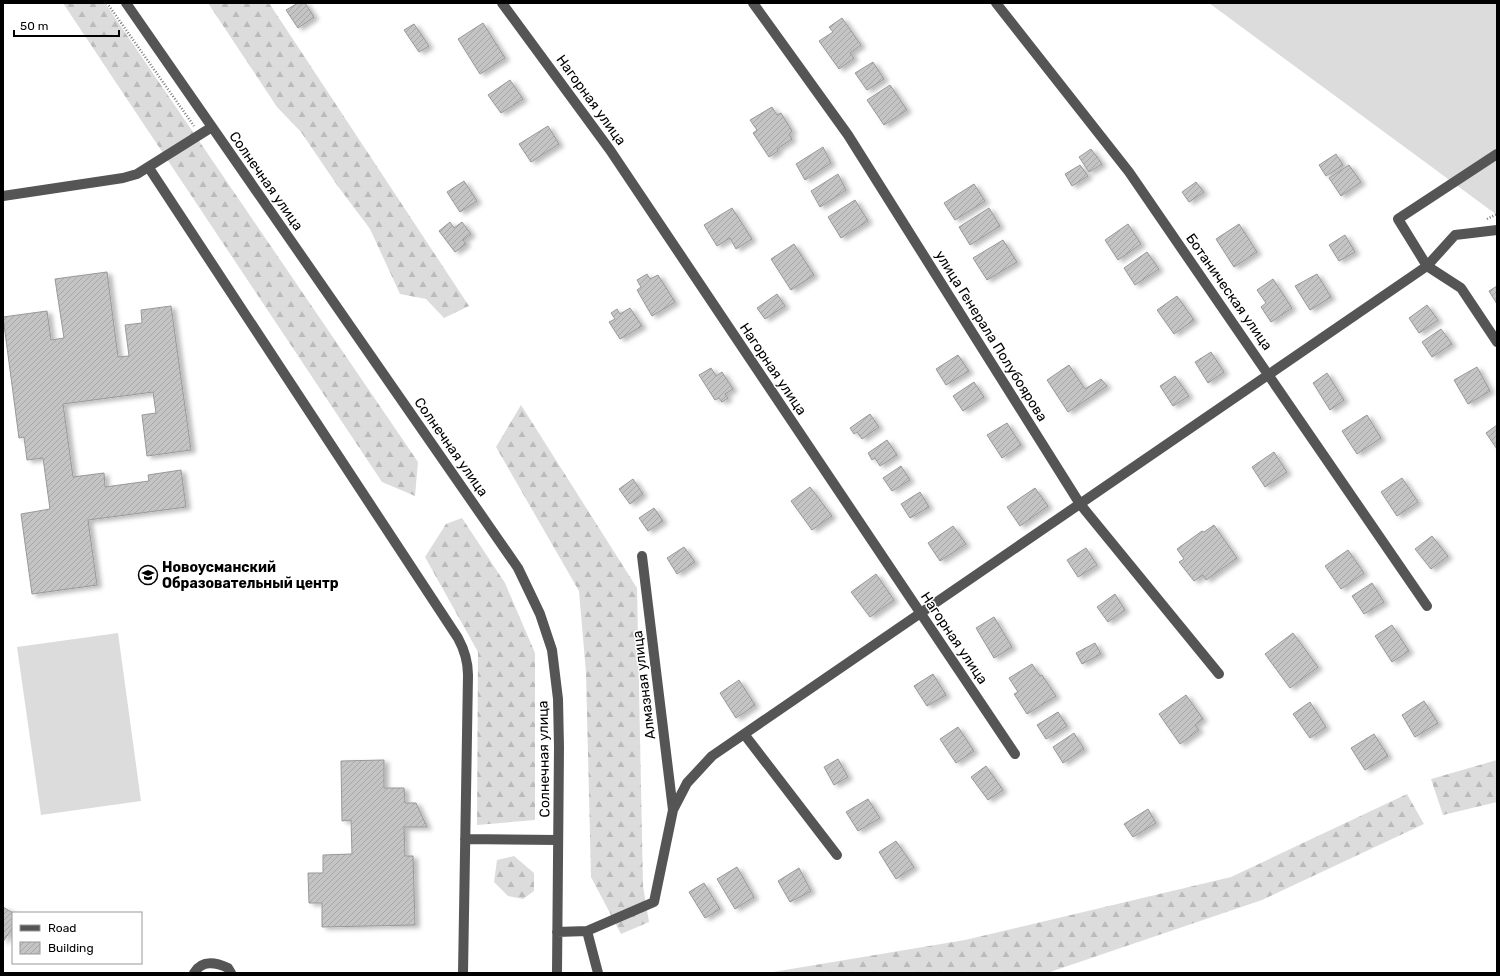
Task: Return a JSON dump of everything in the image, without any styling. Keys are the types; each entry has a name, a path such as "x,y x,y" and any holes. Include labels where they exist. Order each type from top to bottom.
{"street":[{"name":"Солнечная улица","path":"126,3 518,568 540,614 552,650 558,698 557,973"},
{"name":"Нагорная улица","path":"502,3 610,150 1015,754"},
{"name":"улица Генерала Полубоярова","path":"753,3 848,135 1080,504 1219,674"},
{"name":"Ботаническая улица","path":"996,3 1129,172 1427,606"},
{"path":"3,196 123,178 137,174 149,168 212,127"},
{"path":"1497,154 1398,219 1427,266 1460,288 1497,342"},
{"path":"149,168 458,638 465,651 468,662 468,675 463,973"},
{"path":"557,932 587,931 654,902 673,810 686,783 712,756 1427,266 1455,235 1497,230"},
{"name":"Алмазная улица","path":"642,556 673,810"},
{"path":"744,734 837,855"},
{"path":"465,839 558,840"},
{"path":"587,931 598,973"},
{"path":"194,973 200,965 212,963 228,968 231,973"}],"path":[{"path":"107,3 200,134"}],"green space":[{"path":"63,3 105,3 418,462 415,496 382,482"},
{"path":"208,3 269,3 469,306 444,318 426,299 400,294 370,229 337,185 301,132 277,107"},
{"path":"1209,3 1497,3 1497,215"},
{"path":"521,405 637,588 643,886 649,922 621,934 591,877 586,673 579,591 496,447"},
{"path":"462,518 505,583 535,653 535,820 477,825 478,652 425,557 446,524"},
{"path":"118,633 141,801 41,815 17,647"},
{"path":"1497,760 1497,802 1443,815 1431,779"},
{"path":"1407,794 1424,824 1262,900 1047,973 767,973 965,940 1231,877"},
{"path":"514,856 534,873 534,891 523,899 508,896 494,882 497,860"}],"building":[{"path":"298,3 305,3 314,17 298,28 286,10"},
{"path":"842,18 861,45 850,53 854,58 839,69 819,41 833,32 829,27"},
{"path":"483,23 505,58 480,74 458,39"},
{"path":"414,24 429,46 419,52 404,30"},
{"path":"873,62 884,79 867,90 855,73"},
{"path":"510,80 523,99 501,113 488,95"},
{"path":"890,85 907,110 884,125 867,100"},
{"path":"772,107 777,115 781,113 792,131 789,134 792,139 777,149 778,151 769,157 753,133 757,130 750,120"},
{"path":"548,126 559,144 531,162 519,144"},
{"path":"823,147 831,163 805,180 796,164"},
{"path":"1091,149 1102,164 1089,172 1079,157"},
{"path":"1336,154 1343,165 1326,176 1319,165"},
{"path":"1080,165 1088,176 1072,186 1065,174"},
{"path":"1349,165 1361,182 1341,196 1329,178"},
{"path":"838,174 846,190 820,207 811,191"},
{"path":"464,181 477,201 460,212 447,192"},
{"path":"1196,182 1204,192 1189,202 1182,192"},
{"path":"974,184 985,201 955,220 944,203"},
{"path":"855,200 868,221 841,238 828,217"},
{"path":"732,208 752,239 736,249 730,238 717,246 704,225"},
{"path":"989,208 1000,226 970,245 959,227"},
{"path":"450,222 454,228 462,222 471,234 463,240 466,244 455,252 439,231"},
{"path":"1128,224 1141,244 1118,260 1105,240"},
{"path":"1239,224 1257,252 1234,267 1216,239"},
{"path":"1345,235 1355,252 1339,261 1329,245"},
{"path":"1003,240 1017,262 987,280 973,258"},
{"path":"794,244 814,275 791,290 771,259"},
{"path":"1147,252 1159,269 1135,285 1124,268"},
{"path":"107,272 118,357 129,356 125,325 142,323 141,310 171,306 191,450 147,456 142,415 156,413 153,392 63,404 73,477 104,473 105,487 149,481 148,475 181,470 186,507 88,520 97,585 32,594 21,514 50,509 43,458 27,460 24,437 19,438 3,317 47,311 51,340 64,338 55,279"},
{"path":"647,274 650,279 658,275 675,302 652,316 637,290 641,287 637,280"},
{"path":"1317,274 1331,297 1310,310 1295,286"},
{"path":"1273,279 1292,308 1271,322 1261,307 1266,303 1257,290"},
{"path":"1497,286 1497,304 1489,291"},
{"path":"777,294 785,306 765,319 757,308"},
{"path":"1177,296 1194,320 1174,334 1157,310"},
{"path":"1427,305 1438,320 1419,333 1409,318"},
{"path":"630,308 642,326 620,339 609,322 615,319 611,313 617,309 620,314"},
{"path":"1441,329 1452,344 1432,357 1422,342"},
{"path":"1211,352 1224,372 1208,383 1195,362"},
{"path":"958,355 969,371 946,385 936,369"},
{"path":"1069,365 1085,389 1101,379 1107,386 1068,412 1047,380"},
{"path":"1477,367 1490,391 1468,404 1454,380"},
{"path":"711,368 716,376 722,372 733,389 725,394 728,398 722,402 719,398 715,400 699,375"},
{"path":"1327,373 1344,400 1330,410 1313,383"},
{"path":"1175,376 1189,396 1173,406 1160,386"},
{"path":"974,382 984,397 963,411 953,396"},
{"path":"870,414 879,427 862,439 857,432 854,434 850,428"},
{"path":"1367,415 1381,438 1357,454 1342,431"},
{"path":"1007,423 1021,445 1002,458 987,435"},
{"path":"1497,425 1497,449 1486,433"},
{"path":"887,440 897,455 880,466 875,458 872,460 868,453"},
{"path":"1274,452 1287,472 1265,487 1252,467"},
{"path":"901,466 910,480 892,491 883,478"},
{"path":"1402,478 1418,502 1397,516 1381,492"},
{"path":"633,479 643,494 630,504 619,489"},
{"path":"810,487 832,516 812,530 791,501"},
{"path":"1035,488 1048,506 1020,526 1007,507"},
{"path":"920,492 929,507 910,518 901,504"},
{"path":"654,508 663,521 648,531 639,518"},
{"path":"1214,525 1237,558 1206,580 1203,575 1194,581 1179,562 1184,559 1177,549 1202,531 1204,532"},
{"path":"953,526 966,544 940,561 928,543"},
{"path":"1432,536 1448,556 1431,569 1415,549"},
{"path":"684,547 695,562 677,574 667,558"},
{"path":"1086,548 1097,565 1078,577 1067,560"},
{"path":"1348,550 1364,573 1341,589 1325,566"},
{"path":"876,574 894,600 870,617 851,592"},
{"path":"1372,583 1384,602 1364,614 1352,596"},
{"path":"1115,594 1125,610 1108,622 1097,607"},
{"path":"994,617 1012,647 994,658 976,628"},
{"path":"1392,625 1409,651 1392,662 1375,636"},
{"path":"1293,633 1318,667 1290,688 1265,654"},
{"path":"1095,643 1101,654 1082,664 1076,653"},
{"path":"1032,664 1040,676 1042,675 1056,696 1027,714 1014,694 1018,692 1009,678"},
{"path":"933,674 946,695 927,706 914,686"},
{"path":"739,680 755,705 736,718 720,693"},
{"path":"1186,695 1203,719 1195,725 1199,730 1180,744 1159,714"},
{"path":"1424,701 1438,723 1415,737 1402,715"},
{"path":"1310,702 1326,727 1310,738 1293,714"},
{"path":"1058,712 1067,726 1046,739 1037,725"},
{"path":"958,727 974,751 956,763 940,739"},
{"path":"1074,733 1084,749 1063,763 1053,747"},
{"path":"1374,734 1388,756 1365,770 1351,748"},
{"path":"838,759 848,777 834,785 824,767"},
{"path":"384,760 384,788 404,788 405,803 416,803 427,827 404,827 405,856 413,856 415,925 322,927 322,903 309,903 308,873 323,873 323,855 352,854 351,820 342,821 341,761"},
{"path":"986,766 1003,790 988,800 971,777"},
{"path":"868,799 880,818 858,831 846,812"},
{"path":"1148,809 1156,823 1133,837 1124,824"},
{"path":"896,841 914,867 896,879 879,852"},
{"path":"737,867 754,897 735,909 717,879"},
{"path":"799,868 811,891 790,902 778,881"},
{"path":"704,883 720,909 705,918 689,892"},
{"path":"3,907 12,912 12,928 3,942"}],"place":[{"name":"Новоусманский Образовательный центр","path":"148,575"}]}
